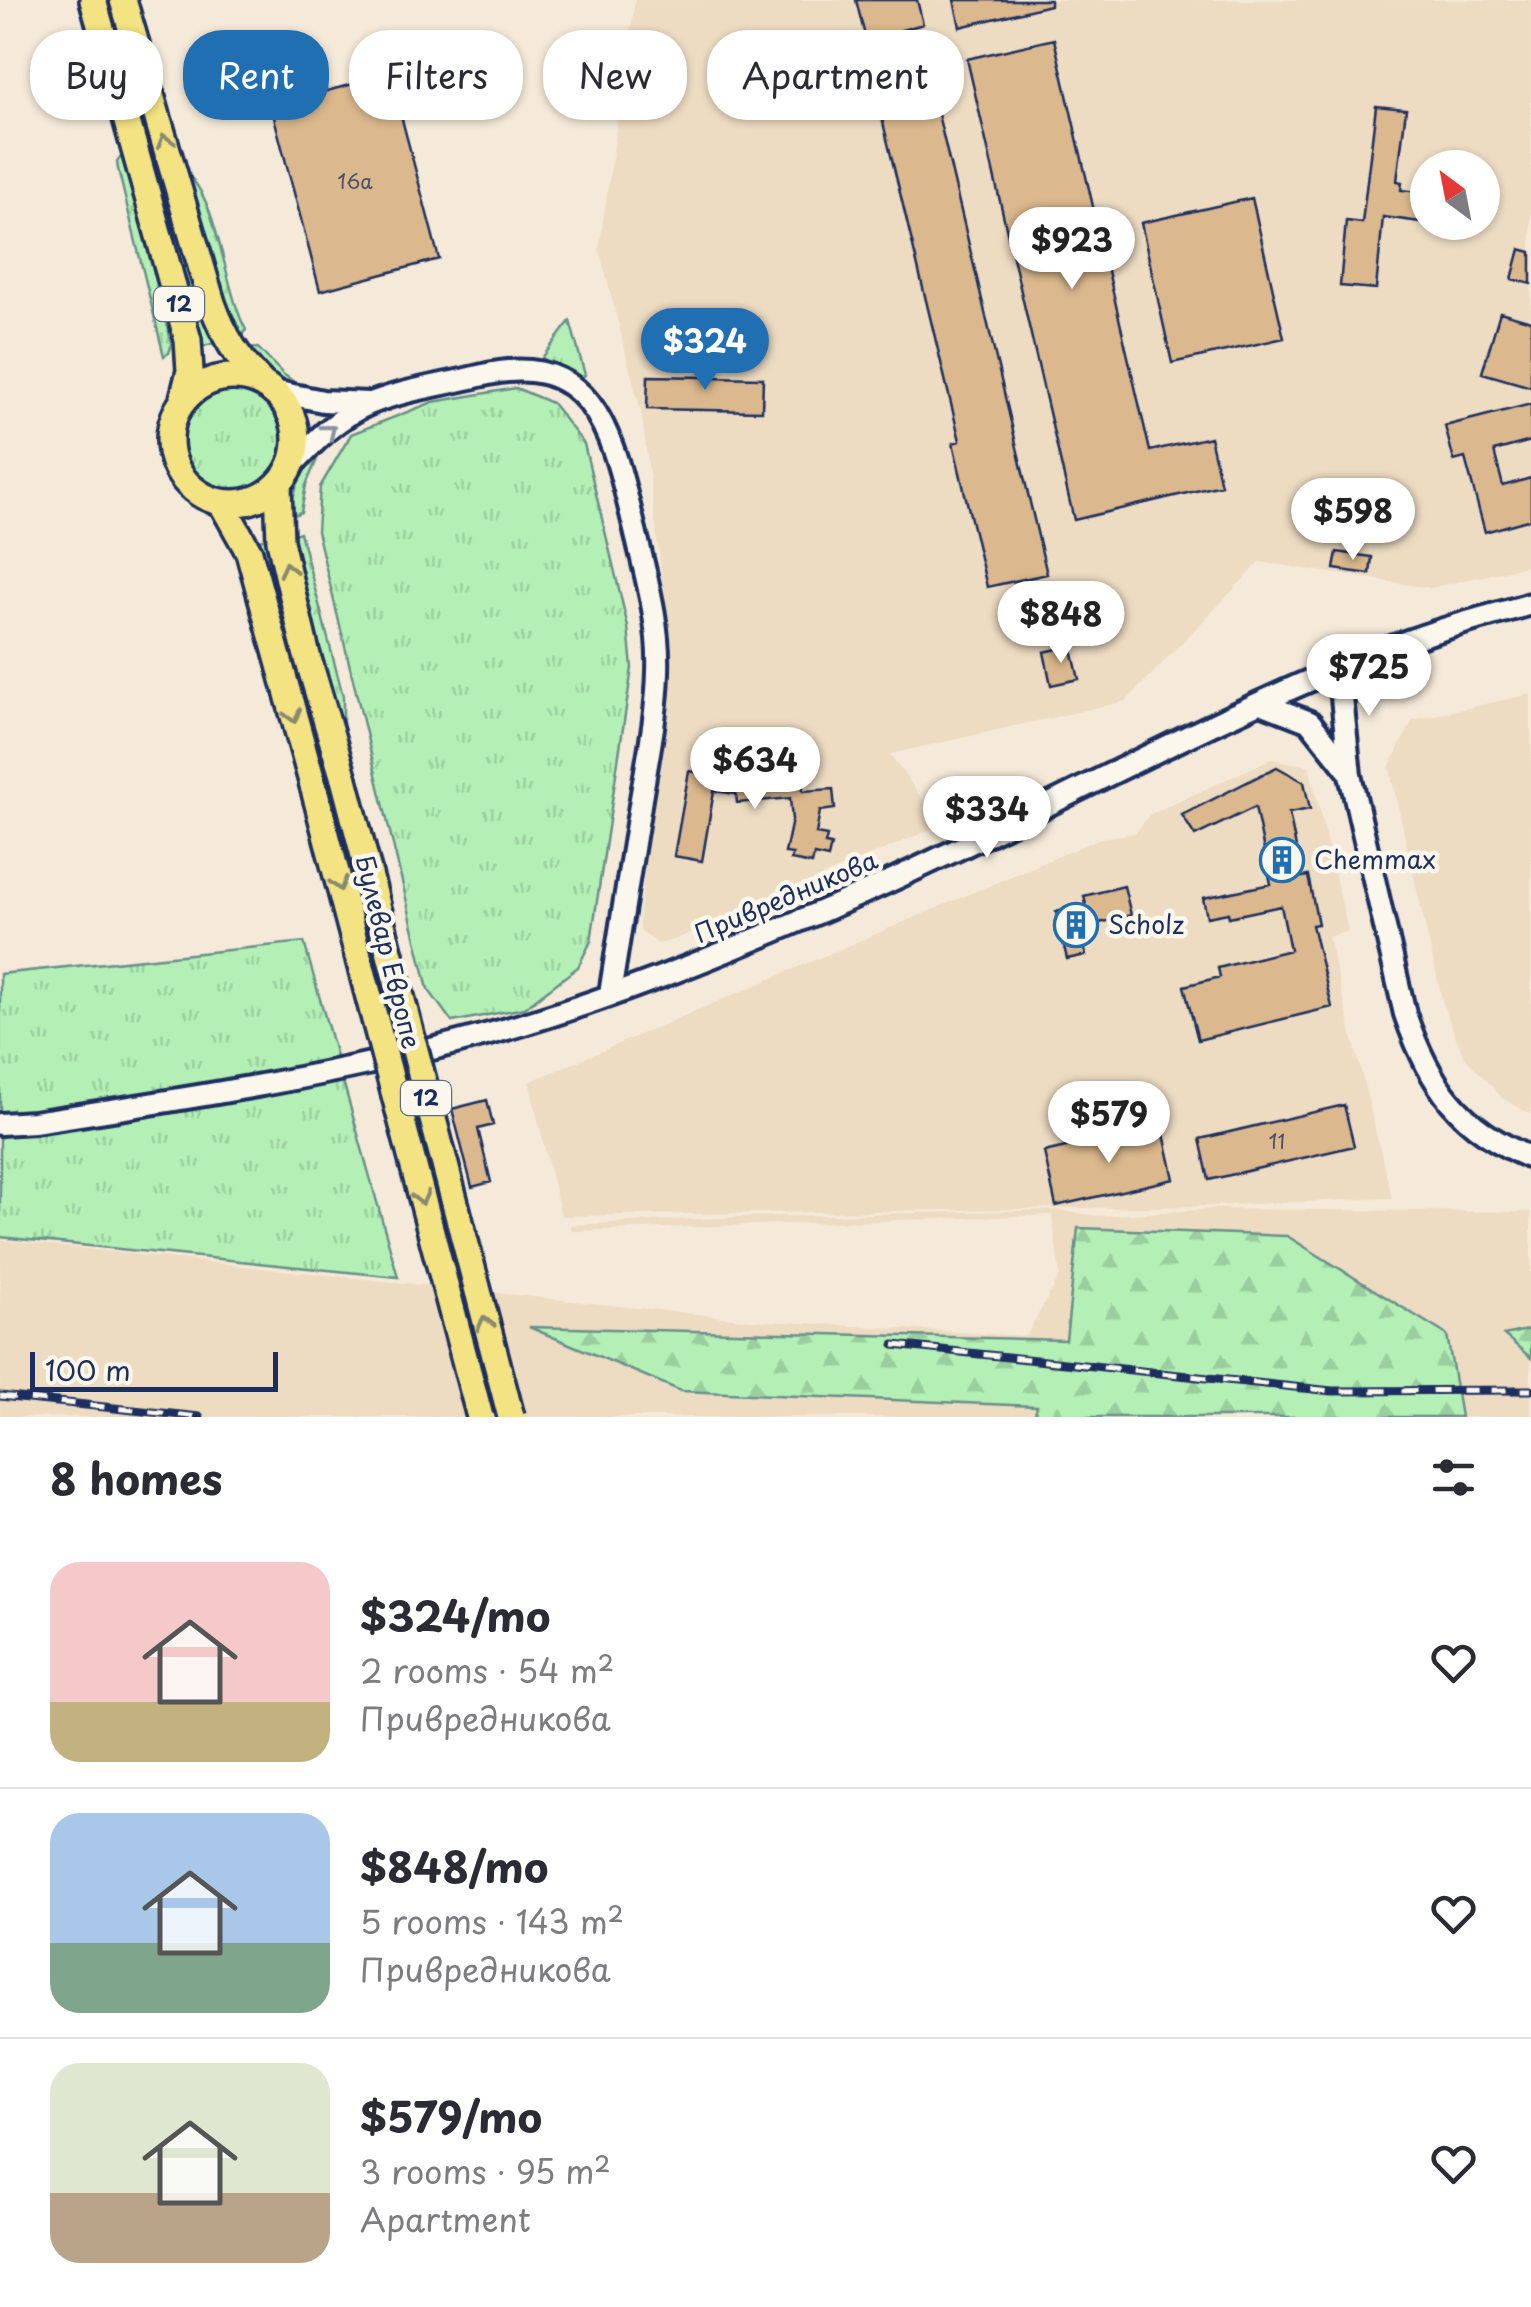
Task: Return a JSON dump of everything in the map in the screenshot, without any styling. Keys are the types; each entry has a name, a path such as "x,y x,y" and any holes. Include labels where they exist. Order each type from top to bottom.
{"main road":[{"name":"Булевар Европе","path":"93,0 188,340 190,371 170,443 174,463 193,488 221,502 249,552 480,1417"},
{"name":"Булевар Европе","path":"123,0 218,320 240,361 287,408 295,428 280,541 306,652 344,779 511,1417"},
{"path":"182,403 210,381 228,377 246,378 268,388"},
{"path":"221,502 251,500 286,475"}],"street":[{"path":"286,475 330,427 370,404 498,371 529,370 552,376 579,391 596,410 608,432 656,616 658,672 653,728 610,994"},
{"path":"268,388 324,401 370,404"},
{"name":"Привредникова","path":"0,1124 53,1120 318,1076 483,1036 610,994 832,907 1339,668 1444,628 1531,604"},
{"path":"1339,668 1350,776 1405,1014 1417,1049 1432,1080 1476,1129 1531,1158"},
{"path":"1261,703 1310,722 1338,754 1350,776"}],"shaded area":[{"path":"635,0 1531,0 1531,565 1430,588 1260,562 1126,701 890,754 941,825 659,944 641,932 639,922 670,642 642,416 599,249 618,120 687,120 687,30 631,30"},
{"path":"1531,694 1531,1114 1503,1099 1463,1055 1443,1004 1389,767 1413,720"},
{"path":"1271,759 1309,766 1348,931 1328,937 1392,1198 1210,1206 561,1216 529,1082 1101,838 1136,833 1149,815"},
{"path":"1213,1209 1531,1212 1531,1417 0,1417 0,1240 751,1320 1026,1336 1060,1276 1052,1215 572,1231 570,1225 1057,1210 1099,1216"}],"green space":[{"path":"115,1 123,30 111,30 104,4"},
{"path":"133,120 149,120 215,343 201,347 199,331 158,218"},
{"path":"124,153 172,344 164,356 118,169 117,162"},
{"path":"186,173 197,186 214,224 246,330 239,337 229,324"},
{"path":"570,321 585,375 582,378 542,358"},
{"path":"258,348 283,374 307,391 274,374 246,349"},
{"path":"516,388 552,403 584,444 628,627 632,668 591,941 578,967 524,1008 452,1022 428,989 317,531 320,487 351,434 433,402"},
{"path":"234,389 253,393 270,404 281,421 285,440 281,459 270,476 253,487 234,491 215,487 198,476 187,459 183,440 187,421 198,404 215,393"},
{"path":"323,445 306,485 301,512 289,517 300,478"},
{"path":"300,532 343,696 343,739 291,535"},
{"path":"268,537 333,784 323,787 255,542"},
{"path":"304,942 398,1277 0,1237 0,974"},
{"path":"1078,1228 1287,1236 1447,1335 1461,1417 1034,1417 1037,1406 681,1391 529,1327 1066,1340"},
{"path":"1531,1329 1531,1358 1504,1335"}],"building":[{"path":"856,0 917,0 923,24 902,30 864,30"},
{"path":"954,0 1050,0 1050,5 960,27"},
{"path":"1054,39 1150,451 1210,437 1221,485 1074,520 967,59"},
{"path":"349,85 349,120 402,120 439,259 320,291 275,120 329,120 329,90"},
{"path":"1376,106 1406,109 1397,181 1402,182 1401,190 1410,191 1410,221 1383,217 1376,289 1340,286 1346,221 1362,223"},
{"path":"882,120 939,120 1047,574 987,587 953,443 960,441"},
{"path":"1252,198 1284,338 1172,363 1141,223"},
{"path":"1520,249 1531,252 1531,284 1512,279"},
{"path":"1500,312 1531,321 1531,387 1482,373"},
{"path":"648,376 763,378 762,411 647,409"},
{"path":"1531,404 1531,441 1494,451 1503,486 1531,478 1531,519 1485,532 1465,458 1454,461 1445,426"},
{"path":"1337,552 1372,557 1370,574 1334,569"},
{"path":"1071,646 1079,679 1051,685 1044,652"},
{"path":"1277,767 1304,782 1310,809 1289,813 1302,877 1308,876 1318,924 1312,925 1332,1007 1198,1040 1184,986 1220,977 1218,968 1290,950 1281,906 1229,917 1228,913 1207,917 1203,898 1271,884 1255,807 1195,836 1182,815"},
{"path":"689,771 752,782 751,772 766,771 766,779 802,776 803,791 833,789 835,809 820,811 816,834 827,836 825,844 831,845 828,858 814,855 812,864 791,860 793,854 785,853 792,820 790,798 737,803 736,794 714,791 702,861 674,856"},
{"name":"Scholz","path":"1124,886 1131,915 1080,928 1086,955 1067,959 1056,912 1086,905 1084,896"},
{"path":"487,1100 493,1125 478,1129 491,1182 472,1187 452,1109"},
{"path":"1344,1105 1354,1146 1209,1180 1200,1139"},
{"path":"1162,1125 1174,1179 1056,1206 1044,1152"}],"railway":[{"path":"894,1345 1332,1391 1531,1390"},
{"path":"0,1396 200,1417"}],"place":[{"name":"Chemmax","path":"1282,860"},
{"name":"Scholz","path":"1076,925"}]}
